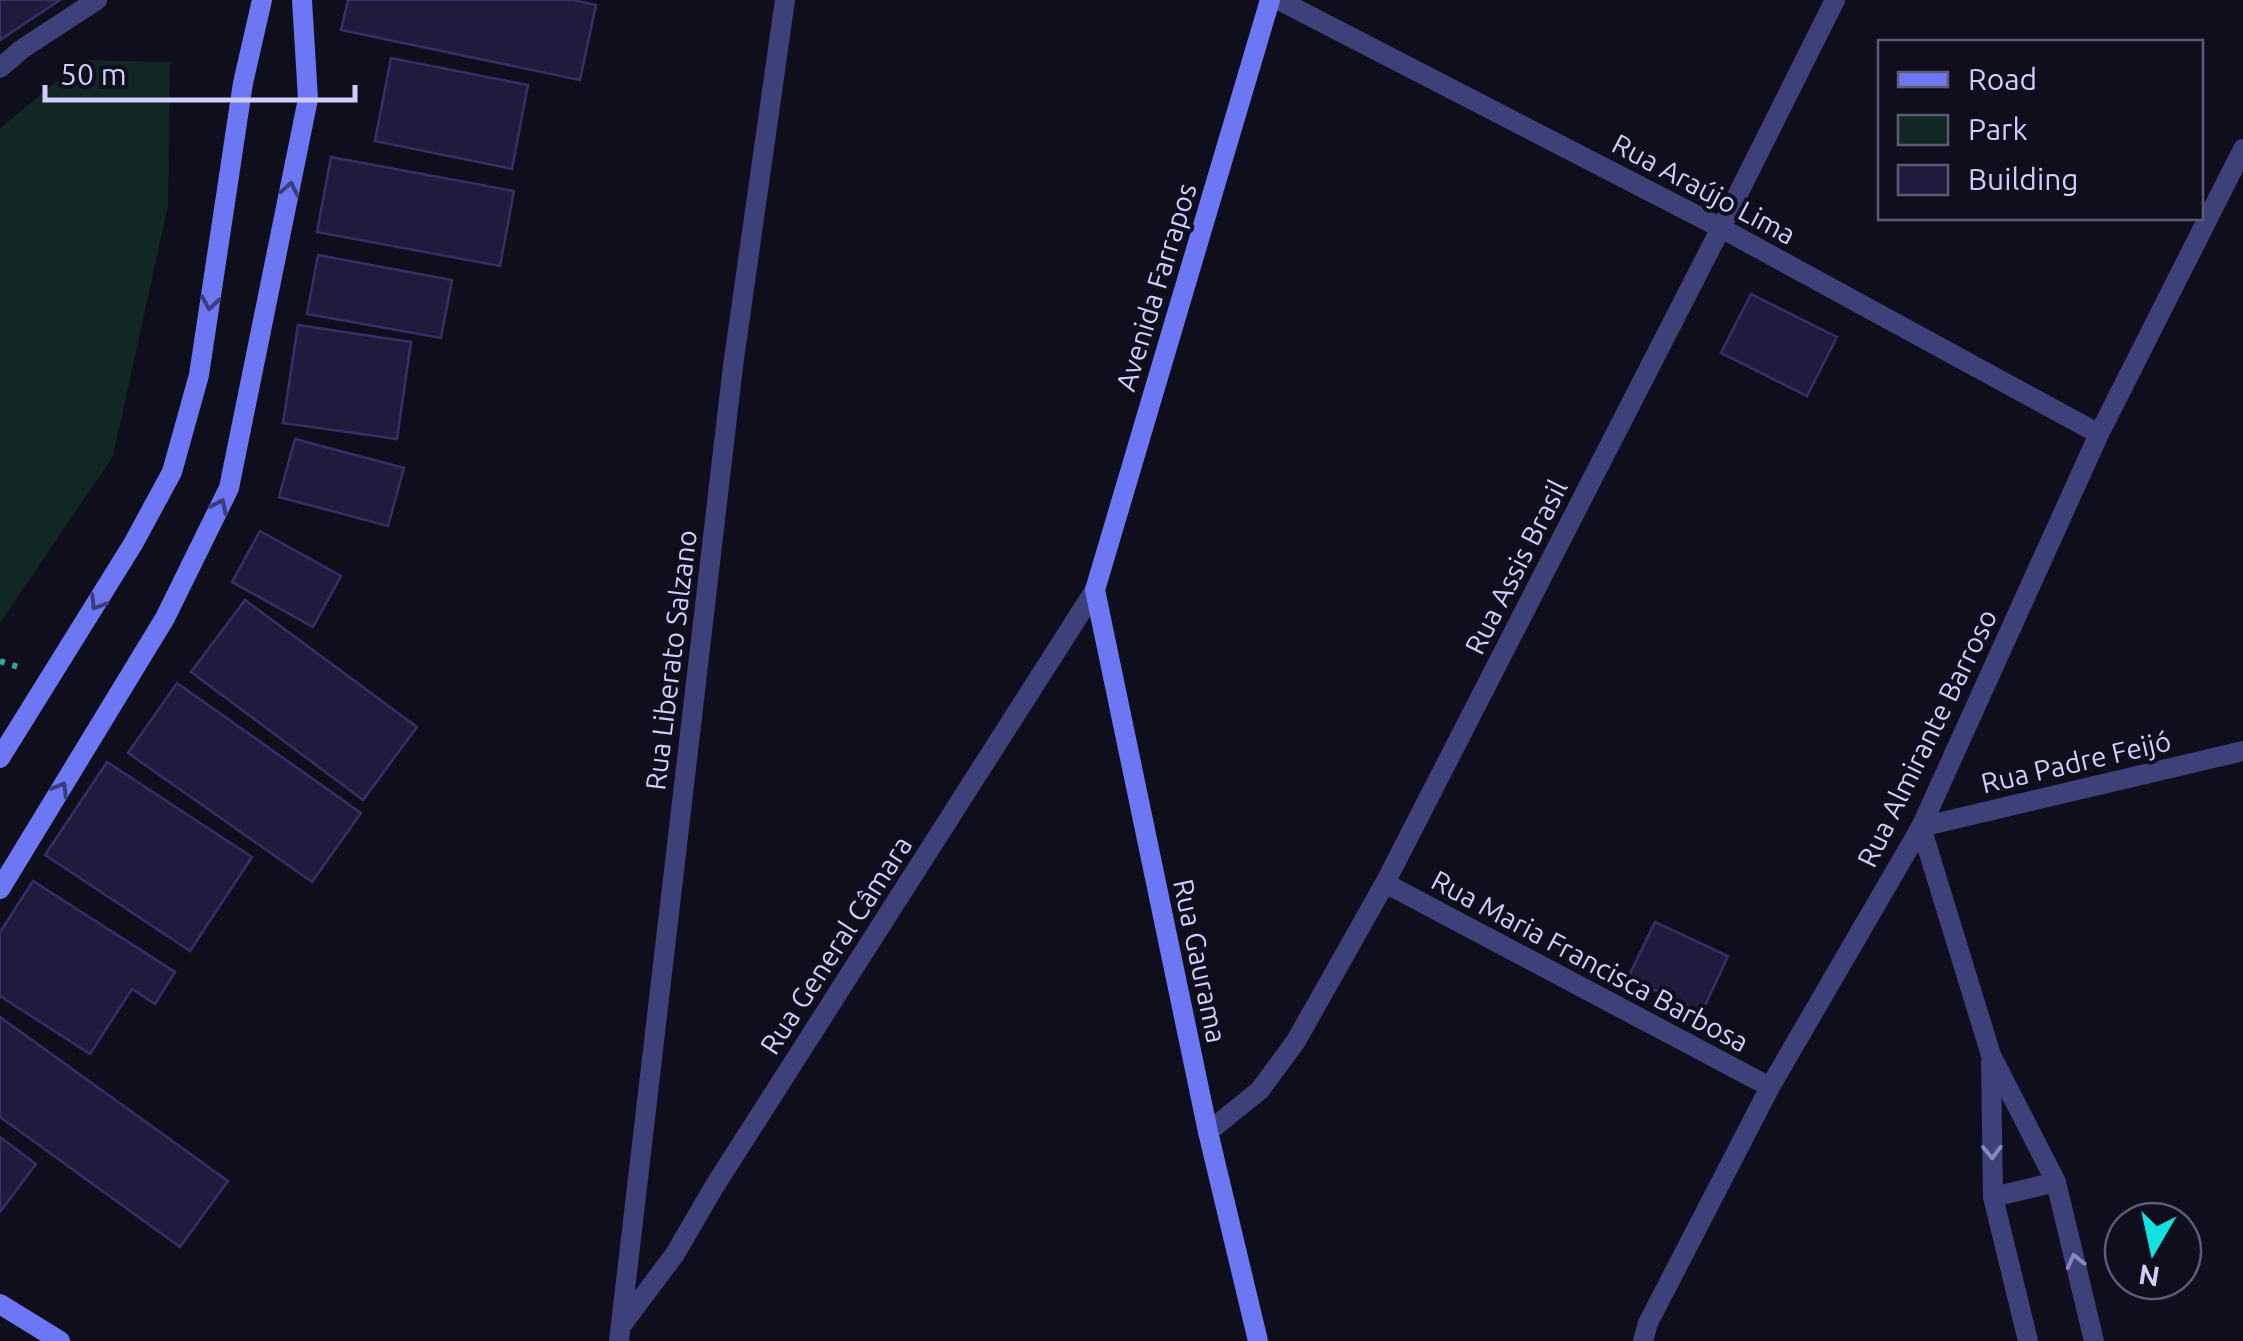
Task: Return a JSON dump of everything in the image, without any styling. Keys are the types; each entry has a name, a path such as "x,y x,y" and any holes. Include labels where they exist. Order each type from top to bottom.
{"main road":[{"path":"0,758 133,544 172,472 199,374 243,83 262,0"},
{"path":"4,875 165,618 229,488 308,99 302,0"},
{"name":"Avenida Farrapos","path":"1095,590 1270,0"},
{"name":"Rua Gaurama","path":"1095,590 1208,1132 1258,1341"},
{"path":"0,1304 60,1341"}],"street":[{"path":"0,68 97,0"},
{"name":"Rua Liberato Salzano","path":"617,1336 733,366 785,0"},
{"name":"Rua Araújo Lima","path":"1279,0 1722,228 2099,434"},
{"name":"Rua Assis Brasil","path":"1208,1132 1260,1090 1296,1041 1385,883 1835,0"},
{"name":"Rua Almirante Barroso","path":"1642,1341 1770,1088 1921,827 2099,434 2243,150"},
{"name":"Rua General Câmara","path":"617,1336 674,1254 1095,590"},
{"name":"Rua Padre Feijó","path":"1921,827 2243,751"},
{"path":"1921,827 1990,1055 2056,1182 2094,1341"},
{"name":"Rua Maria Francisca Barbosa","path":"1385,883 1770,1088"},
{"path":"1990,1055 1993,1197 2028,1341"},
{"path":"1993,1197 2056,1182"}],"green space":[{"path":"83,60 170,62 168,206 113,456 0,623 0,128"}],"building":[{"path":"0,0 60,0 0,40"},
{"path":"348,0 572,0 596,5 580,80 341,30"},
{"path":"391,58 528,85 512,169 375,141"},
{"path":"331,157 514,191 500,266 317,232"},
{"path":"318,255 452,280 441,338 307,314"},
{"path":"1751,294 1837,337 1807,396 1721,353"},
{"path":"298,325 411,342 397,439 283,423"},
{"path":"295,439 404,468 388,526 279,497"},
{"path":"260,531 341,576 313,627 232,582"},
{"path":"245,600 417,727 363,800 191,672"},
{"path":"177,683 361,813 312,882 128,753"},
{"path":"107,762 252,857 190,951 45,855"},
{"path":"33,881 175,972 155,1004 132,989 90,1054 0,996 0,932"},
{"path":"1655,922 1728,956 1702,1012 1628,978"},
{"path":"0,1017 228,1181 180,1247 0,1117"},
{"path":"0,1137 36,1164 0,1212"}]}
